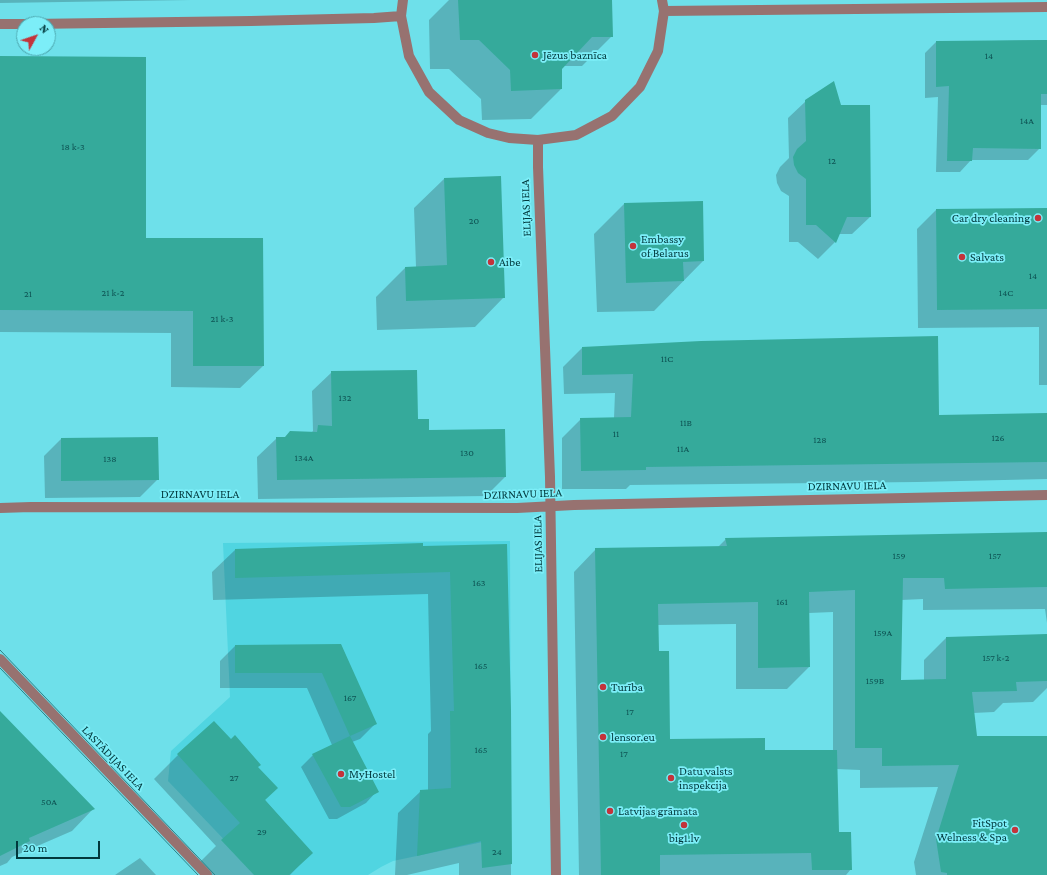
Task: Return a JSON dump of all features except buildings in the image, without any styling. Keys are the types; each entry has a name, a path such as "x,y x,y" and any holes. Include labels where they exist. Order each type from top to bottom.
{"street":[{"path":"403,0 401,16 409,56 429,92 459,120 488,134 509,138 538,140 576,135 612,116 640,87 658,51 664,11 662,0"},
{"path":"664,11 1047,8"},
{"path":"56,24 374,18 401,16"},
{"path":"0,24 16,24"},
{"name":"ELIJAS IELA","path":"538,140 550,476 556,875"},
{"name":"DZIRNAVU IELA","path":"0,508 517,508 1047,495"},
{"name":"LASTĀDIJAS IELA","path":"0,659 207,875"}],"shaded area":[{"path":"510,541 511,836 393,861 368,875 258,875 168,781 171,751 230,697 223,543"}],"tram line":[{"path":"0,650 215,875"},
{"path":"0,668 198,875"}],"place":[{"name":"Jēzus baznīca","path":"535,55"},
{"name":"Car dry cleaning","path":"1038,218"},
{"name":"Embassy of Belarus","path":"633,246"},
{"name":"Salvats","path":"962,257"},
{"name":"Aibe","path":"491,262"},
{"name":"Turība","path":"603,687"},
{"name":"lensor.eu","path":"603,737"},
{"name":"MyHostel","path":"341,774"},
{"name":"Datu valsts inspekcija","path":"671,778"},
{"name":"Latvijas grāmata","path":"610,811"},
{"name":"big1.lv","path":"684,825"},
{"name":"FitSpot Welness & Spa","path":"1015,830"}]}
